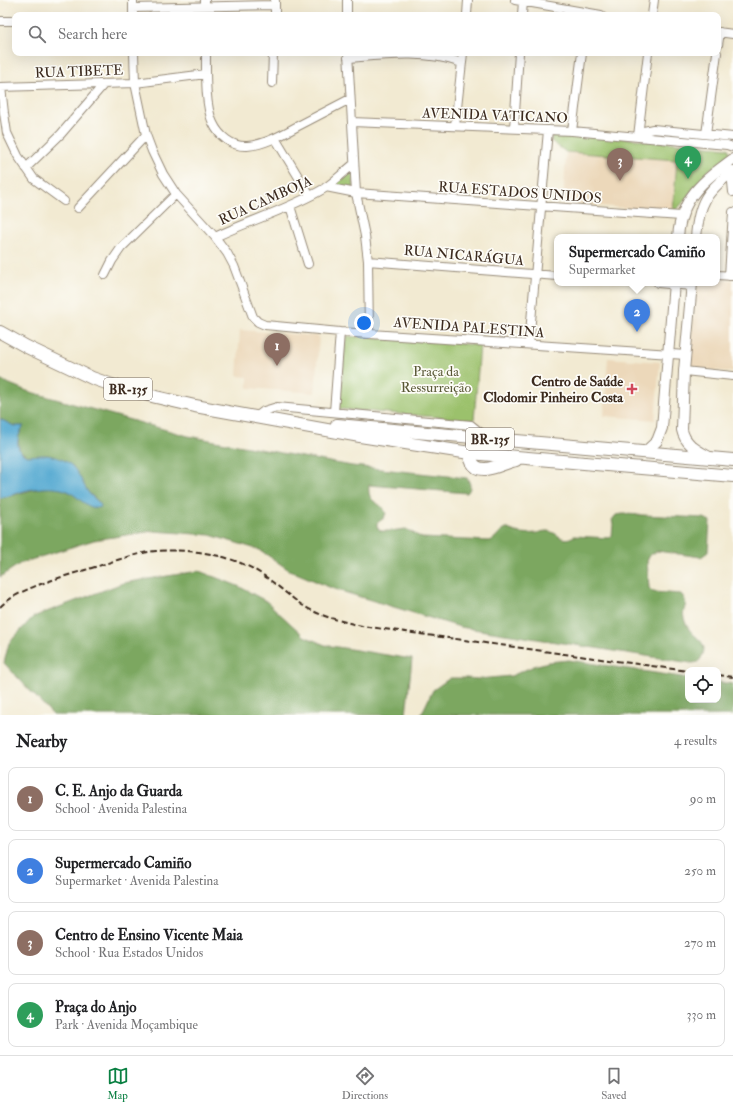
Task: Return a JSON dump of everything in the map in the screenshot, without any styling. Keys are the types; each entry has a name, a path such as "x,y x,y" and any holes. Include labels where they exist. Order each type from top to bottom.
{"highway":[{"name":"BR-135","path":"0,332 70,368 115,386 164,399 261,418 360,436 470,453 474,466 482,469 528,458 733,476"},
{"name":"BR-135","path":"261,418 733,460"},
{"path":"470,453 472,447 482,442 519,445 542,444"}],"main road":[{"path":"678,234 681,216 696,190 712,174 733,159"},
{"path":"696,234 699,212 702,203 709,192 732,172"},
{"path":"644,453 657,441 662,428 674,286"},
{"path":"692,286 684,371 681,425 683,436 692,446 713,459"}],"street":[{"path":"347,0 347,12"},
{"path":"467,12 468,0"},
{"path":"652,12 654,0"},
{"path":"521,12 519,1 577,12"},
{"path":"133,8 205,3 275,3"},
{"path":"0,21 12,21"},
{"path":"721,32 733,34"},
{"path":"134,56 135,83 146,135 152,150 163,174 176,194 215,237"},
{"path":"206,56 206,74 211,117 218,131 224,138 233,144 246,146 275,138 350,99"},
{"path":"272,83 273,56"},
{"path":"348,56 356,193 365,236 368,261 369,334"},
{"path":"432,56 442,57 462,63"},
{"path":"455,126 463,56"},
{"path":"514,128 519,56"},
{"path":"572,131 582,56"},
{"path":"638,136 648,56"},
{"path":"706,134 717,56"},
{"name":"RUA TIBETE","path":"1,87 135,83 206,74"},
{"path":"26,168 61,134 104,84"},
{"path":"1,87 7,133 26,168 34,179 64,201"},
{"name":"AVENIDA VATICANO","path":"352,122 572,131 638,136 727,145 733,147"},
{"name":"AVENIDA VATICANO","path":"638,136 644,131 654,129 733,137"},
{"path":"529,344 548,130"},
{"path":"78,208 146,135"},
{"path":"275,138 310,196"},
{"name":"RUA CAMBOJA","path":"215,237 290,206 310,196 326,187 354,164"},
{"path":"732,172 733,192"},
{"name":"RUA CAMBOJA","path":"326,187 356,193"},
{"name":"RUA ESTADOS UNIDOS","path":"356,193 681,216"},
{"path":"105,275 121,248 176,194"},
{"path":"290,206 308,264"},
{"path":"720,275 731,276 733,212"},
{"name":"AVENIDA PALESTINA","path":"215,237 227,253 234,266 253,317 258,322 265,325 340,332 686,355"},
{"name":"RUA NICARÁGUA","path":"368,261 554,276"},
{"path":"334,412 340,332"},
{"path":"684,371 733,376"},
{"path":"261,418 264,411 277,407 334,412 471,425 487,438"}],"shaded area":[{"path":"211,0 271,0 271,2 219,2"},
{"path":"566,152 677,160 673,212 563,203"},
{"path":"720,279 733,280 733,372 688,368 697,286 720,286"},
{"path":"240,330 319,336 315,393 248,388 248,377 237,376"},
{"name":"Centro de Saúde Clodomir Pinheiro Costa","path":"608,358 660,362 655,420 604,416"}],"green space":[{"path":"651,131 733,139 733,143 649,134"},
{"path":"560,132 728,148 730,152 703,176 678,208 673,212 677,160 566,152 551,141 552,134"},
{"path":"353,169 354,188 335,185"},
{"name":"Praça da Ressurreição","path":"346,336 480,345 474,420 339,409"},
{"path":"0,380 27,391 188,436 352,466 467,478 470,489 467,493 369,485 370,496 386,513 384,518 377,523 377,527 381,531 406,529 422,538 490,541 506,528 525,533 547,531 566,539 574,536 609,538 612,536 612,520 616,515 623,514 704,518 710,521 708,552 701,557 657,551 650,555 647,561 649,588 653,592 681,594 684,598 686,604 683,615 686,624 690,631 703,644 703,654 698,661 691,663 460,627 334,589 289,570 260,550 210,535 153,531 94,540 21,563 0,577 0,498 51,487 67,491 89,505 97,508 100,503 88,492 73,466 48,455 28,456 20,451 18,438 23,426 14,426 0,419"},
{"path":"199,571 238,586 266,601 304,636 325,645 412,659 406,715 53,715 4,663 9,643 33,617 123,583"},
{"path":"569,660 685,678 685,703 721,703 721,682 733,684 733,715 421,715 433,690 450,678 478,679 511,676 534,666 548,662"}],"water":[{"path":"0,419 14,426 24,426 18,438 18,447 23,454 28,456 48,455 64,460 71,465 77,472 88,492 101,505 101,507 91,507 69,492 54,488 31,489 0,498"}],"railway":[{"path":"0,607 18,594 40,584 130,556 156,551 206,553 230,559 253,569 309,609 324,616 362,626 685,671"},
{"path":"721,675 733,677"}],"place":[{"name":"Praça do Anjo","path":"688,179"},
{"name":"Centro de Ensino Vicente Maia","path":"620,181"},
{"name":"Supermercado Camiño","path":"637,332"},
{"name":"C. E. Anjo da Guarda","path":"277,366"},
{"name":"Centro de Saúde Clodomir Pinheiro Costa","path":"632,389"}]}
